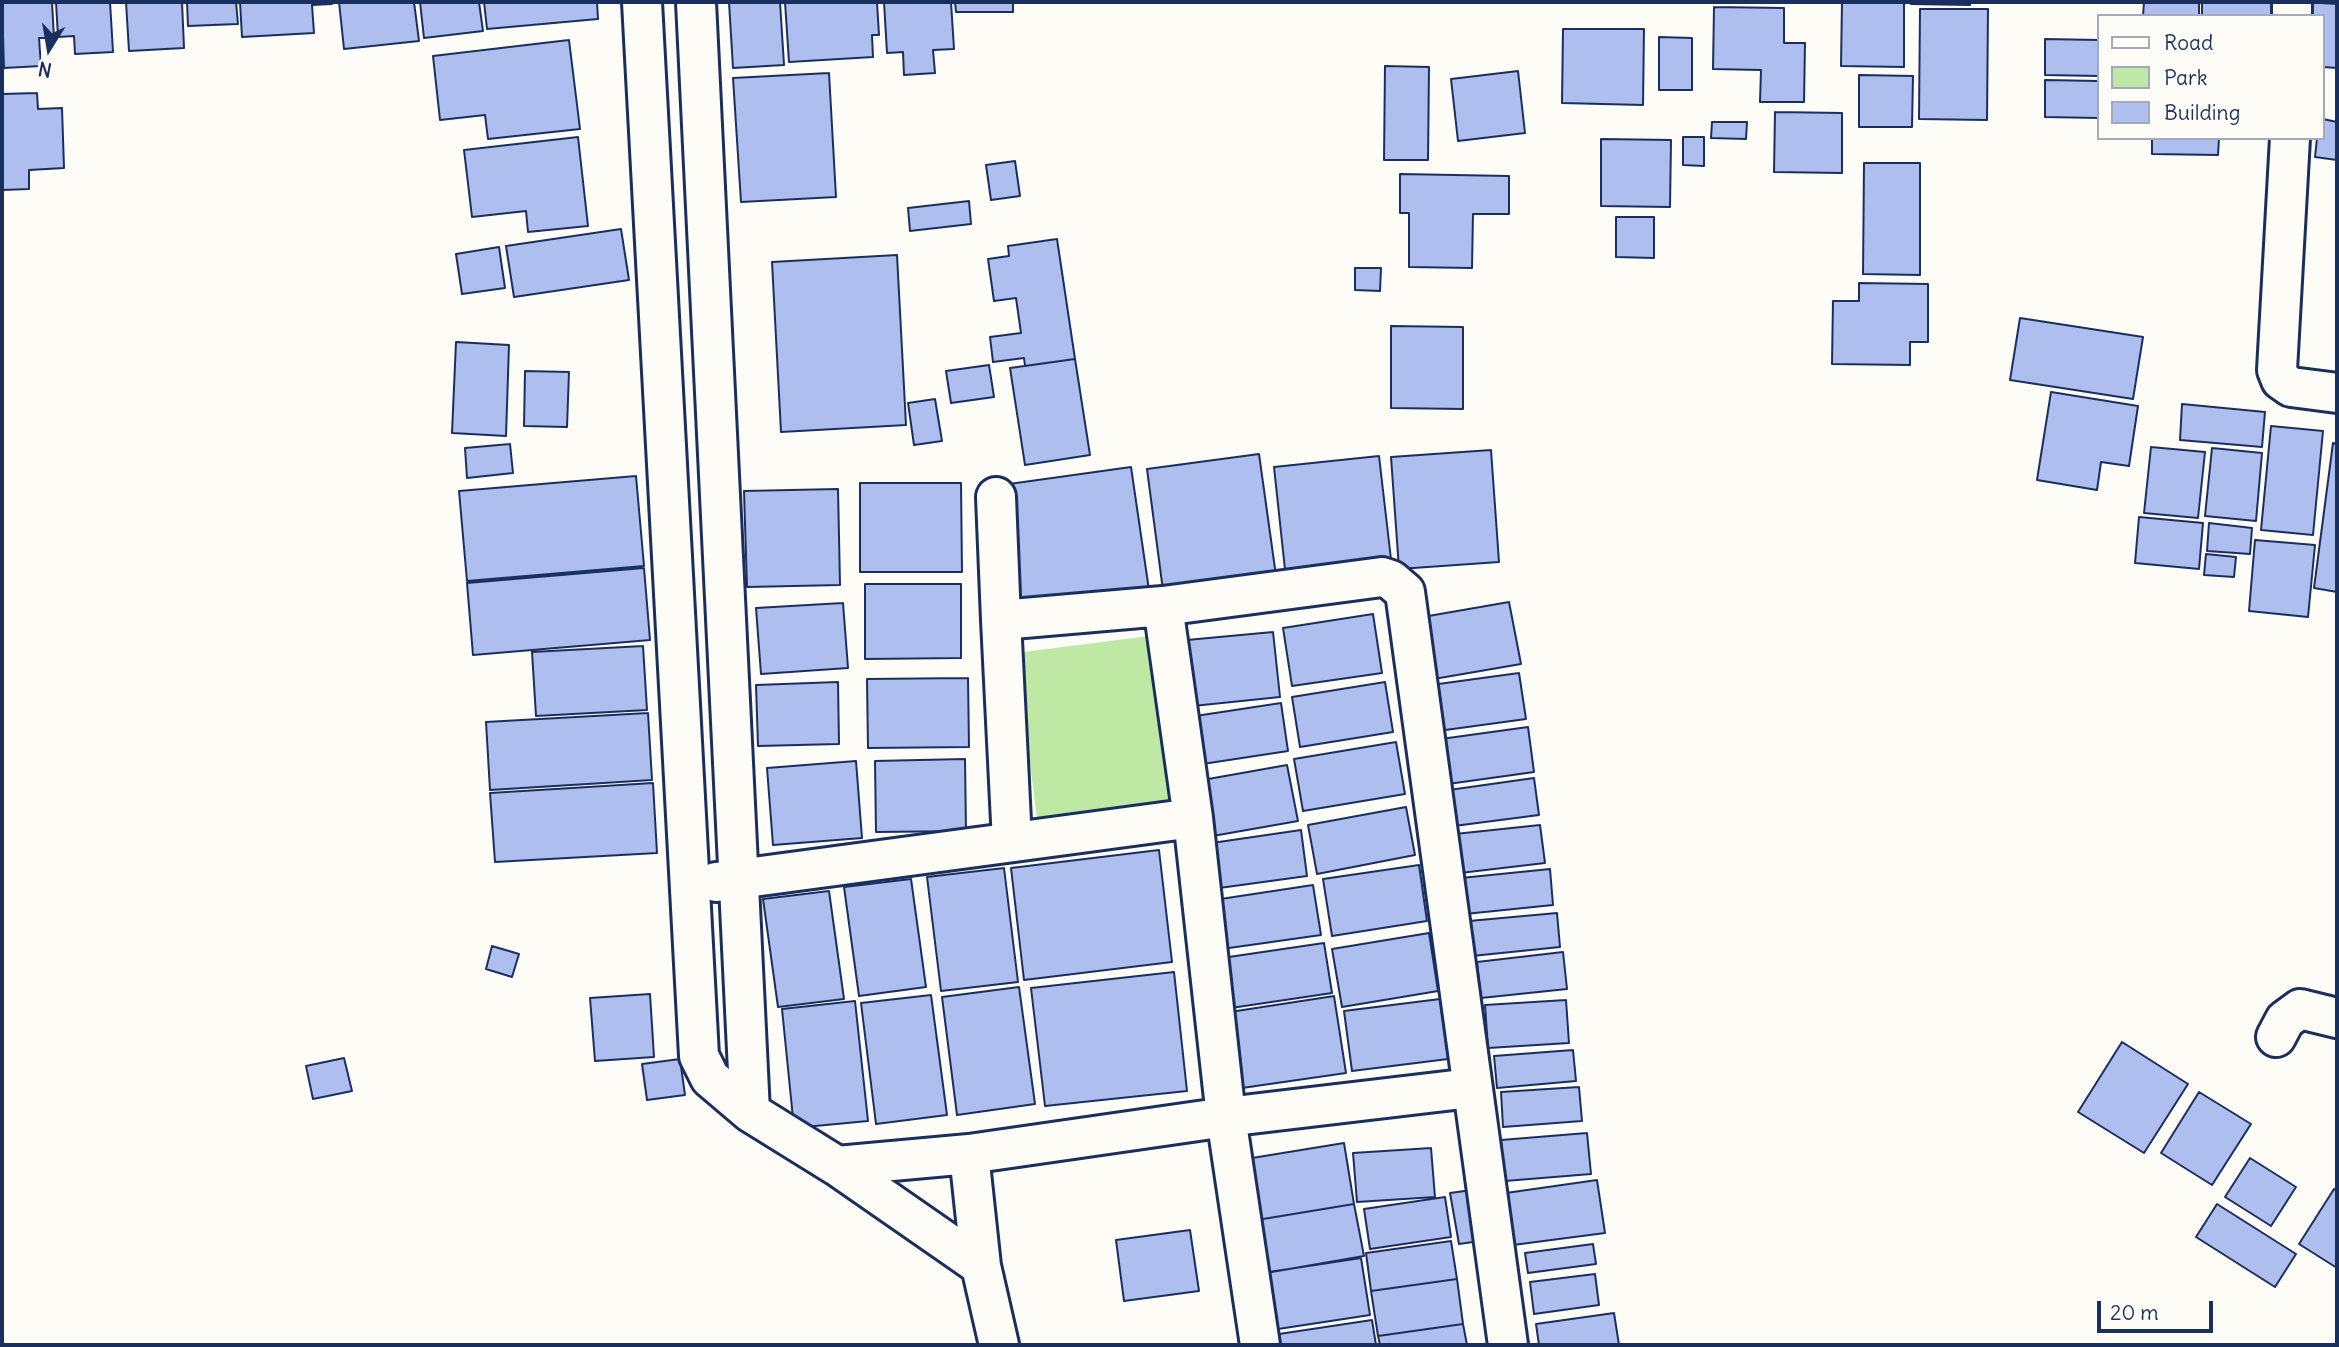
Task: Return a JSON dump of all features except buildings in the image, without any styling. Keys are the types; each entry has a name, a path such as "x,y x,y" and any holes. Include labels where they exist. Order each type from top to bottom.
{"street":[{"path":"642,2 699,1056 710,1078 750,1112 837,1166 981,1266"},
{"path":"696,2 750,1112"},
{"path":"2290,140 2277,370 2281,380 2291,387 2337,393"},
{"path":"996,497 1012,842"},
{"path":"1001,621 1163,606 1382,577 1391,579 1405,592 1508,1345"},
{"path":"1163,606 1193,818 1226,1117 1260,1345"},
{"path":"691,885 1193,818"},
{"path":"2276,1037 2285,1020 2300,1009 2337,1018"},
{"path":"837,1166 970,1154 1226,1117 1471,1088"},
{"path":"970,1154 981,1266 999,1345"}],"green space":[{"path":"1149,636 1173,809 1038,826 1016,653"}]}
